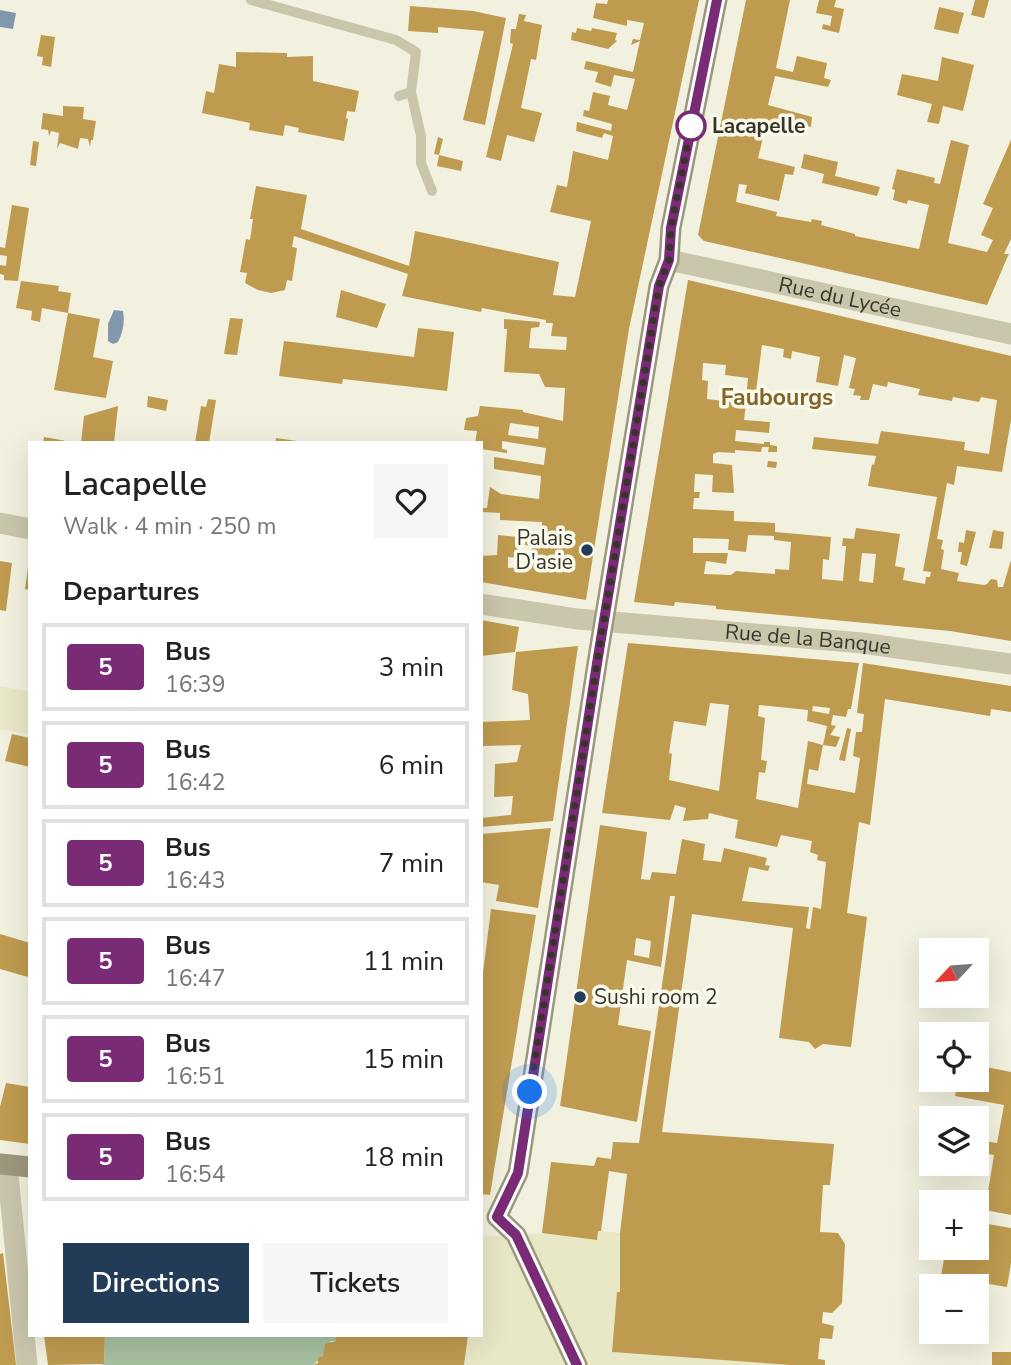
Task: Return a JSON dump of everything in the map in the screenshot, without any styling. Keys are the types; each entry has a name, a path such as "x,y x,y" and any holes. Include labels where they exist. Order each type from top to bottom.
{"street":[{"path":"578,1365 516,1235 489,1216 518,1173 659,286 669,260 671,228 717,0"},
{"name":"Rue du Lycée","path":"669,260 1011,334"},
{"path":"0,523 28,529"},
{"name":"Rue de la Banque","path":"483,604 604,621 862,643 1011,664"},
{"path":"27,1365 3,1164 28,1167"}],"lane":[{"path":"251,0 396,40 416,52 411,92 421,136 421,163 432,191"},
{"path":"399,96 411,92"}],"shaded area":[{"path":"0,686 28,692 28,735 0,729"},
{"path":"598,1231 620,1233 620,1292 617,1293 612,1352 791,1365 464,1365 468,1337 483,1337 483,1237 542,1233 597,1239"},
{"path":"105,1337 336,1337 336,1341 331,1341 323,1356 313,1365 100,1365 104,1364"}],"water":[{"path":"0,10 16,13 13,29 0,27"},
{"path":"114,310 123,311 124,320 120,338 113,344 108,341 108,324"}],"building":[{"path":"608,0 699,0 629,329 586,600 483,582 483,556 497,555 498,535 518,537 517,558 508,557 508,568 530,567 530,563 536,563 537,559 531,558 532,546 525,545 526,537 541,538 542,522 500,520 500,513 483,512 483,508 487,508 490,487 501,494 539,499 541,476 494,469 494,457 544,465 546,448 502,441 502,449 507,450 507,453 483,449 483,441 475,441 477,431 464,430 466,418 478,416 480,406 523,410 563,421 565,388 545,387 539,374 504,372 507,329 504,329 504,319 540,322 539,327 531,328 529,348 566,350 567,337 551,336 553,323 482,308 481,312 402,296 408,274 294,236 292,247 297,248 292,281 287,280 285,290 271,293 258,290 245,283 247,273 240,272 246,239 250,240 253,219 250,219 256,186 307,195 301,229 409,266 415,231 559,262 553,295 575,297 591,221 550,212 557,185 567,187 573,151 608,160 613,136 604,133 602,138 576,131 577,122 611,131 612,124 583,116 584,110 589,111 593,92 610,96 608,105 627,110 635,79 614,75 611,87 595,82 598,72 584,69 586,61 633,72 640,41 631,45 633,39 640,40 644,23 627,20 627,26 593,18 596,3 607,4","holes":["510,423 539,427 538,439 508,435"]},
{"path":"746,0 790,0 776,68 793,72 797,56 827,63 824,78 831,80 828,87 775,76 768,105 812,117 811,127 785,120 784,130 766,126 758,158 795,167 793,175 785,174 779,201 745,193 747,185 739,184 736,202 777,212 776,216 811,222 812,219 822,221 821,225 855,236 919,249 929,205 893,200 895,190 892,189 897,169 935,178 934,183 940,184 951,140 969,145 948,243 987,252 993,240 981,235 993,208 983,204 1011,140 1011,239 1004,254 1009,254 987,305 704,241 698,235"},
{"path":"819,0 836,0 834,7 844,9 839,33 822,29 823,24 830,26 832,16 816,13"},
{"path":"975,0 989,0 984,18 971,15"},
{"path":"410,6 473,11 506,18 485,125 463,120 484,31 438,27 438,33 408,31"},
{"path":"939,7 964,13 958,34 934,29"},
{"path":"519,14 526,15 524,21 542,25 536,60 531,59 521,108 542,113 534,142 507,135 501,161 486,157 513,44 510,43 511,29 516,29"},
{"path":"577,28 617,33 617,41 608,49 571,40 572,32 576,33"},
{"path":"41,35 55,37 51,67 42,65 43,57 37,56"},
{"path":"236,52 287,53 287,57 313,56 313,81 359,91 355,112 347,111 344,141 298,132 299,128 285,125 283,136 249,130 250,123 202,113 206,91 214,93 219,64 236,67"},
{"path":"942,57 974,65 963,111 943,106 939,124 927,122 932,104 897,95 902,74 938,81"},
{"path":"63,106 84,107 83,119 96,121 90,147 88,139 80,138 78,149 60,143 57,149 59,133 51,131 49,136 48,130 41,129 43,113 63,116"},
{"path":"438,137 443,139 439,155 434,154"},
{"path":"33,141 39,142 36,166 30,165"},
{"path":"804,154 838,162 835,176 880,187 877,196 822,183 824,174 801,168"},
{"path":"439,155 463,161 461,171 437,166"},
{"path":"12,205 29,208 18,281 4,280 4,275 0,274 0,265 6,266 7,256 0,255 0,247 5,248"},
{"path":"688,280 1011,356 1011,420 1002,472 957,466 954,485 947,483 937,539 943,540 941,569 959,573 957,581 984,585 991,579 997,580 998,587 1003,587 1011,560 1011,641 950,631 716,609 716,606 634,602","holes":["762,345 784,349 783,357 791,359 792,351 820,357 816,382 838,386 844,355 856,358 849,388 855,389 853,395 861,396 860,400 869,400 873,384 887,387 888,382 920,389 918,395 952,401 953,397 979,402 981,397 997,400 989,454 964,450 965,442 881,431 878,444 814,437 812,449 876,456 868,486 937,497 923,571 931,572 930,577 926,577 925,584 903,580 905,568 895,566 900,534 856,528 854,539 843,538 842,546 846,546 843,581 822,579 823,559 829,560 831,537 775,532 775,523 734,521 734,511 693,509 694,498 699,498 700,492 694,492 695,474 713,475 712,492 734,493 732,465 713,463 713,454 735,453 735,450 761,452 762,447 769,447 768,452 777,452 777,446 770,445 770,442 764,444 735,441 736,430 769,433 770,422 744,420 746,404 707,399 708,381 702,380 703,363 726,365 725,375 748,378 746,399 755,399","748,535 774,536 774,540 791,542 789,570 775,569 775,574 736,571 731,575 704,574 706,561 726,564 728,553 693,553 693,538 729,539 728,550 746,552","862,553 876,554 873,583 859,581"]},
{"path":"21,281 59,286 58,291 71,293 68,313 42,308 40,322 31,320 32,311 16,308"},
{"path":"341,290 386,304 377,328 336,317"},
{"path":"68,313 100,319 93,357 113,361 106,398 54,390"},
{"path":"230,318 243,319 237,355 224,354"},
{"path":"418,328 454,332 447,391 343,379 342,384 279,376 284,341 414,357"},
{"path":"148,396 168,400 166,411 147,407"},
{"path":"208,399 216,400 209,441 195,441 201,406 206,407"},
{"path":"118,406 114,441 81,441 84,416"},
{"path":"44,437 66,441 43,441"},
{"path":"276,438 297,441 275,441"},
{"path":"768,461 777,462 776,468 767,467"},
{"path":"966,530 976,532 967,566 960,564 962,552 958,552 959,542 964,543"},
{"path":"993,530 1004,532 1002,549 989,548"},
{"path":"0,561 12,563 6,611 0,610"},
{"path":"28,567 28,590 25,589"},
{"path":"483,620 519,627 515,652 483,656"},
{"path":"628,643 859,663 851,709 848,709 846,717 833,715 831,725 836,726 830,735 840,737 836,747 823,745 818,771 809,769 807,784 855,793 860,758 853,756 856,732 862,732 864,714 857,713 863,663 1011,686 1011,712 991,709 990,716 885,699 870,825 859,822 847,913 867,917 851,1047 823,1044 815,1049 809,1042 779,1038 793,928 692,914 662,1132 834,1144 830,1185 823,1185 820,1232 838,1233 845,1244 842,1303 832,1313 823,1312 822,1323 834,1326 832,1339 820,1338 818,1359 825,1360 825,1365 612,1352 617,1292 620,1292 620,1233 627,1174 609,1171 601,1231 598,1231 597,1240 542,1233 551,1162 594,1166 597,1157 611,1159 613,1142 639,1143 675,896 670,896 661,967 627,960 618,1025 651,1031 637,1122 560,1106 600,825 647,832 641,879 650,880 652,872 676,874 682,839 705,844 703,860 721,862 724,848 767,858 765,865 770,866 768,871 749,867 742,901 809,907 806,928 810,929 813,907 821,909 826,862 817,860 818,855 810,852 812,841 781,835 777,847 735,838 738,820 709,813 708,819 683,821 686,808 675,805 670,820 602,813","holes":["710,703 729,705 719,791 669,780 672,754 669,753 674,721 706,726","759,705 808,710 807,721 827,726 823,745 808,741 798,808 756,799 759,772 765,773 767,761 761,760 765,718 758,716","813,706 830,708 829,714 812,711","636,938 651,941 649,958 634,955"]},
{"path":"578,646 553,821 483,827 483,818 511,815 513,796 494,797 495,764 517,762 521,745 483,746 483,722 530,720 528,694 512,690 516,652"},
{"path":"847,728 851,729 845,761 839,760"},
{"path":"12,734 28,738 28,767 5,761"},
{"path":"551,828 538,908 496,901 499,885 483,882 483,834"},
{"path":"491,909 536,915 490,1195 483,1194 483,973"},
{"path":"0,934 28,942 28,977 0,969"},
{"path":"989,1068 1011,1072 1011,1215 989,1211 988,1190 994,1155 989,1154 989,1142 997,1143 1004,1105 955,1096 956,1092 989,1092"},
{"path":"6,1083 28,1087 28,1144 0,1140 0,1107"},
{"path":"989,1224 1011,1228 1011,1263 1007,1287 989,1284 989,1274 941,1274 944,1260 989,1260"},
{"path":"3,1253 16,1365 0,1365 0,1254"},
{"path":"44,1337 105,1337 104,1364 48,1365"},
{"path":"336,1337 468,1337 464,1365 313,1365 323,1356 325,1344 336,1341"},
{"path":"992,1352 1011,1352 1011,1365 992,1365"}],"bus line":[{"name":"5","path":"577,1365 516,1235 497,1217 518,1173 659,286 669,260 671,228 717,0"}],"place":[{"name":"Lacapelle","path":"691,126"},
{"name":"Palais D'asie","path":"587,550"},
{"name":"Sushi room 2","path":"580,997"}],"district":[{"name":"Faubourgs","path":"777,397"}],"route":[{"path":"530,1092 659,286 669,260 671,228 692,122 691,126"}]}
